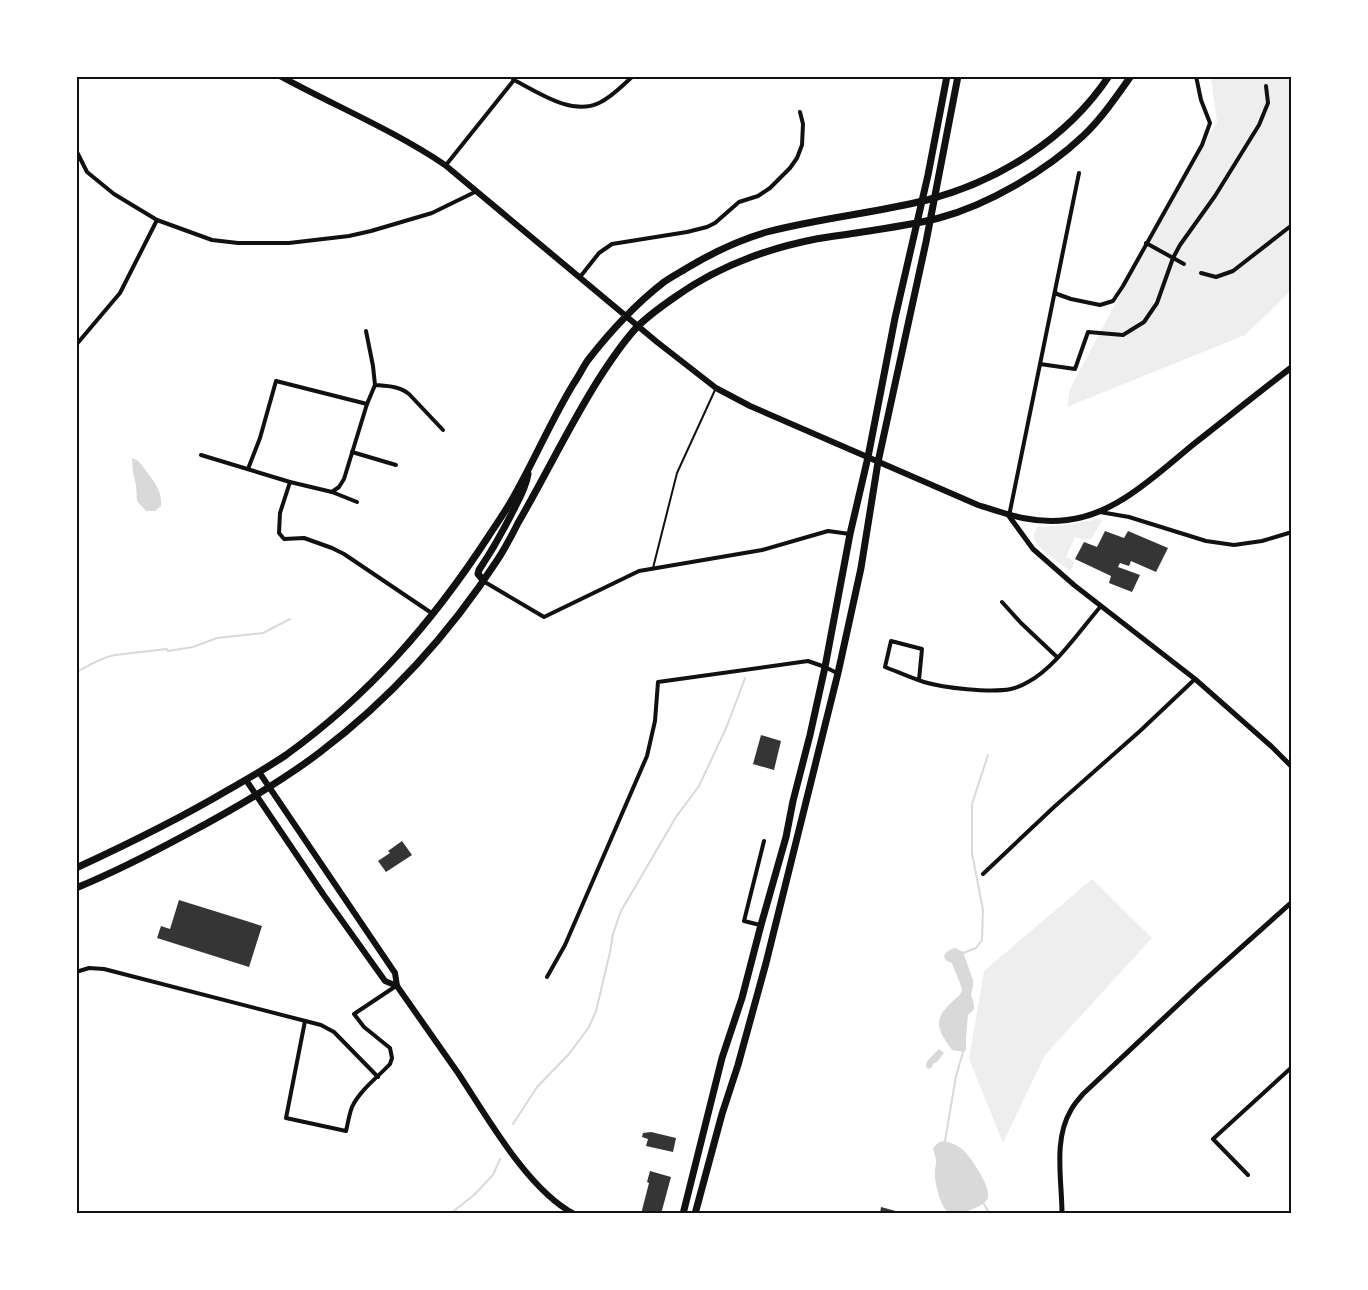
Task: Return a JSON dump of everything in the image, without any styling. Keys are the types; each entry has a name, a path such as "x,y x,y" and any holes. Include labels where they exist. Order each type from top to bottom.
{"main road":[{"path":"280,76 421,149 445,165 657,342 716,388 750,406 878,462 978,505 1010,516 1030,520 1075,519 1114,505 1292,367"},
{"path":"683,1214 722,1058 742,998 786,837 810,735 850,534 868,457 894,318 928,175 947,76"},
{"path":"695,1214 766,963 838,673 861,568 878,462 926,242 958,76"},
{"path":"76,868 156,830 259,772 330,721 364,690 403,651 473,561 510,503 558,409 588,361 627,315 666,281 714,252 764,233 818,220 928,200 982,182 1026,158 1053,137 1079,113 1109,76"},
{"path":"76,888 157,850 270,788 320,753 388,694 452,622 498,558 583,404 609,363 638,326 676,296 718,270 764,251 812,240 943,217 982,202 1018,184 1052,162 1083,136 1110,106 1131,76"},
{"path":"483,580 478,574 479,570 519,499 527,481 529,466"},
{"path":"259,772 395,973 397,986 514,1157 540,1188 574,1214"},
{"path":"246,780 385,981 397,986"}],"street":[{"path":"445,165 513,78 560,102 588,106 609,97 633,76"},
{"path":"1055,292 1100,305 1113,301 1123,286 1202,146 1210,123 1201,100 1196,76"},
{"path":"1040,364 1075,369 1088,332 1123,335 1144,322 1157,303 1180,245 1215,196 1259,125 1268,103 1266,86"},
{"path":"580,278 599,253 612,244 707,227 739,202 770,188 797,158 802,145 803,124 800,112"},
{"path":"76,150 87,172 114,194 157,220 212,240 238,243 289,243 349,236 432,213 477,191"},
{"path":"1079,173 1010,516 1033,549 1101,606 1195,679 1292,767"},
{"path":"76,345 120,293 157,220"},
{"path":"1201,273 1216,277 1233,271 1292,225"},
{"path":"1146,243 1184,264"},
{"path":"332,492 344,479 367,404 375,386 366,331"},
{"path":"248,469 260,438 276,381 367,404"},
{"path":"375,386 403,389 443,430"},
{"path":"352,452 396,465"},
{"path":"201,455 332,492 357,502"},
{"path":"290,482 280,513 279,533 284,539 304,538 332,548 434,614"},
{"path":"1099,512 1129,517 1206,542 1234,545 1262,541 1292,532"},
{"path":"483,580 544,616 639,571 762,550 828,531 850,534"},
{"path":"1002,602 1057,657"},
{"path":"919,680 922,649 891,641 885,667 926,683 990,690 1011,689 1043,672 1101,606"},
{"path":"548,977 566,945 646,756 655,721 658,682 808,662 838,673"},
{"path":"983,874 1195,679"},
{"path":"761,925 744,921 764,841"},
{"path":"1062,1214 1060,1163 1063,1131 1071,1110 1089,1088 1292,902"},
{"path":"76,972 88,968 104,969 321,1025 334,1032 378,1077"},
{"path":"305,1021 286,1118 346,1131 353,1105 358,1097 390,1064 392,1058 392,1051 388,1046 364,1027 354,1014 397,986"},
{"path":"1248,1175 1213,1139 1292,1067"}],"lane":[{"path":"653,568 677,473 716,388"}],"shaded area":[{"path":"1211,77 1291,77 1291,291 1245,335 1067,407 1070,389 1217,122"},
{"path":"132,458 141,464 158,489 161,506 155,511 146,511 137,501"},
{"path":"1102,520 1092,538 1086,540 1075,537 1066,557 1075,562 1070,571 1043,550 1035,540 1034,533 1038,527 1067,525"},
{"path":"1092,879 1152,938 1045,1055 1003,1143 969,1059 984,971"},
{"path":"955,948 963,952 973,980 971,994 974,1009 968,1015 964,1052 952,1050 939,1025 942,1014 962,990 952,963 944,957 948,951"},
{"path":"939,1049 944,1053 928,1069 927,1061"},
{"path":"945,1141 962,1149 975,1164 983,1179 988,1198 976,1208 951,1213 942,1204 935,1181 936,1160 933,1148 939,1142"}],"building":[{"path":"1105,531 1124,538 1128,531 1168,548 1156,572 1131,561 1129,566 1120,563 1118,567 1140,575 1132,592 1109,583 1111,576 1075,559 1084,542 1097,547"},
{"path":"761,735 781,741 774,770 753,764"},
{"path":"402,841 412,855 386,872 378,861"},
{"path":"179,900 262,926 249,967 157,938 161,926 170,929"},
{"path":"651,1132 676,1138 673,1152 646,1146 648,1139 642,1137 643,1133"},
{"path":"650,1171 671,1177 661,1214 641,1214"},
{"path":"881,1207 903,1213 903,1214 880,1214"}],"waterway":[{"path":"76,672 110,656 167,649 168,651 193,647 217,638 263,633 290,619"},
{"path":"513,1124 537,1087 569,1054 589,1027 596,1011 613,934 621,911 676,817 699,786 727,726 745,678"},
{"path":"963,953 976,948 982,940 983,910 972,853 972,804 988,755"},
{"path":"946,1143 956,1076 964,1049"},
{"path":"450,1214 474,1195 493,1175 500,1159"},
{"path":"982,1201 990,1214"}]}
